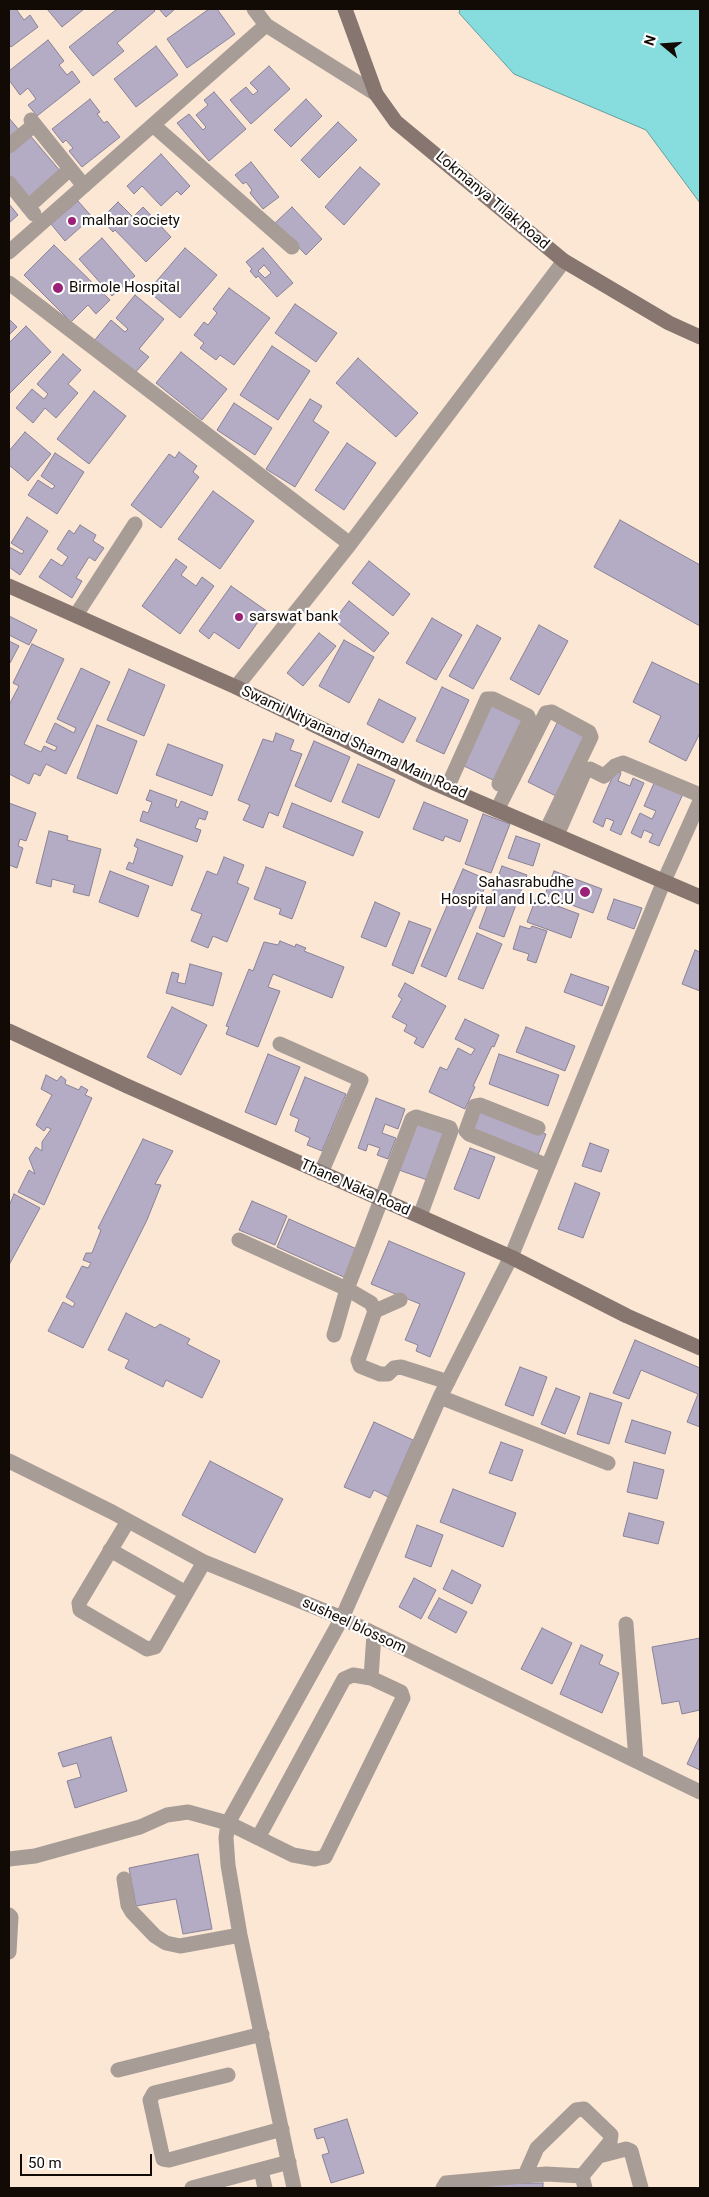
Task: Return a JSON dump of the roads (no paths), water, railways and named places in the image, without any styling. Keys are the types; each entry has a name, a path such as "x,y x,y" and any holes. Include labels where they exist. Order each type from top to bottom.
{"street":[{"path":"254,9 266,25 376,94"},
{"name":"Lokmanya Tilak Road","path":"345,9 376,94 396,122 564,261 669,323 700,337"},
{"path":"9,252 266,25"},
{"path":"9,146 32,122 84,186"},
{"path":"153,125 292,247"},
{"path":"28,207 70,169"},
{"path":"9,183 41,223"},
{"path":"236,687 350,544 564,261"},
{"path":"9,283 350,544"},
{"path":"76,615 135,524"},
{"name":"Swami Nityanand Sharma Main Road","path":"9,586 236,687 447,788 700,897"},
{"path":"447,788 487,699 493,699 528,716 529,720 493,808"},
{"path":"493,808 546,713 552,712 589,732 591,737 552,833"},
{"path":"552,833 585,771 590,768 604,776 615,766 624,763 700,796"},
{"path":"294,2188 240,1935 228,1864 226,1838 228,1822 342,1618 440,1396 511,1257 664,881 700,801"},
{"name":"Thane Naka Road","path":"9,1031 511,1257 627,1316 700,1348"},
{"path":"280,1044 361,1080 321,1173"},
{"path":"538,1128 480,1105 475,1106 466,1131 469,1134 548,1166"},
{"path":"334,1335 347,1289 366,1234 382,1200 412,1119 416,1117 450,1128 451,1131 420,1216"},
{"path":"239,1240 347,1289 371,1303 375,1311 358,1360 360,1366 380,1374 388,1374 394,1368 401,1367 448,1382"},
{"path":"375,1311 400,1300"},
{"path":"440,1396 608,1463"},
{"name":"susheel blossom","path":"9,1461 128,1520 204,1562 342,1618 700,1792"},
{"path":"128,1520 78,1603 80,1610 148,1649 155,1647 204,1562"},
{"path":"110,1550 186,1593"},
{"path":"626,1624 636,1761"},
{"path":"371,1678 374,1634"},
{"path":"9,1859 45,1853 140,1827 167,1816 188,1812 228,1822 258,1838 293,1855 315,1859 326,1857 403,1698 401,1692 371,1678 353,1676 344,1680 258,1838"},
{"path":"124,1879 128,1905 132,1912 155,1936 166,1944 180,1946 240,1935"},
{"path":"9,1915 11,1917 9,1952"},
{"path":"118,2070 262,2034"},
{"path":"228,2075 154,2093 150,2100 163,2158 169,2160 282,2129"},
{"path":"443,2188 446,2183 525,2175 546,2181 583,2182 610,2142 611,2135 584,2109 576,2110 538,2148 525,2175"},
{"path":"599,2156 626,2149 631,2151 641,2188"},
{"path":"192,2188 288,2162"},
{"path":"260,2170 265,2188"}],"water":[{"path":"460,9 700,9 700,203 646,130 514,74 459,13"}],"place":[{"name":"malhar society","path":"72,221"},
{"name":"Birmole Hospital","path":"58,288"},
{"name":"sarswat bank","path":"239,617"},
{"name":"Sahasrabudhe Hospital and I.C.C.U","path":"585,892"}]}
